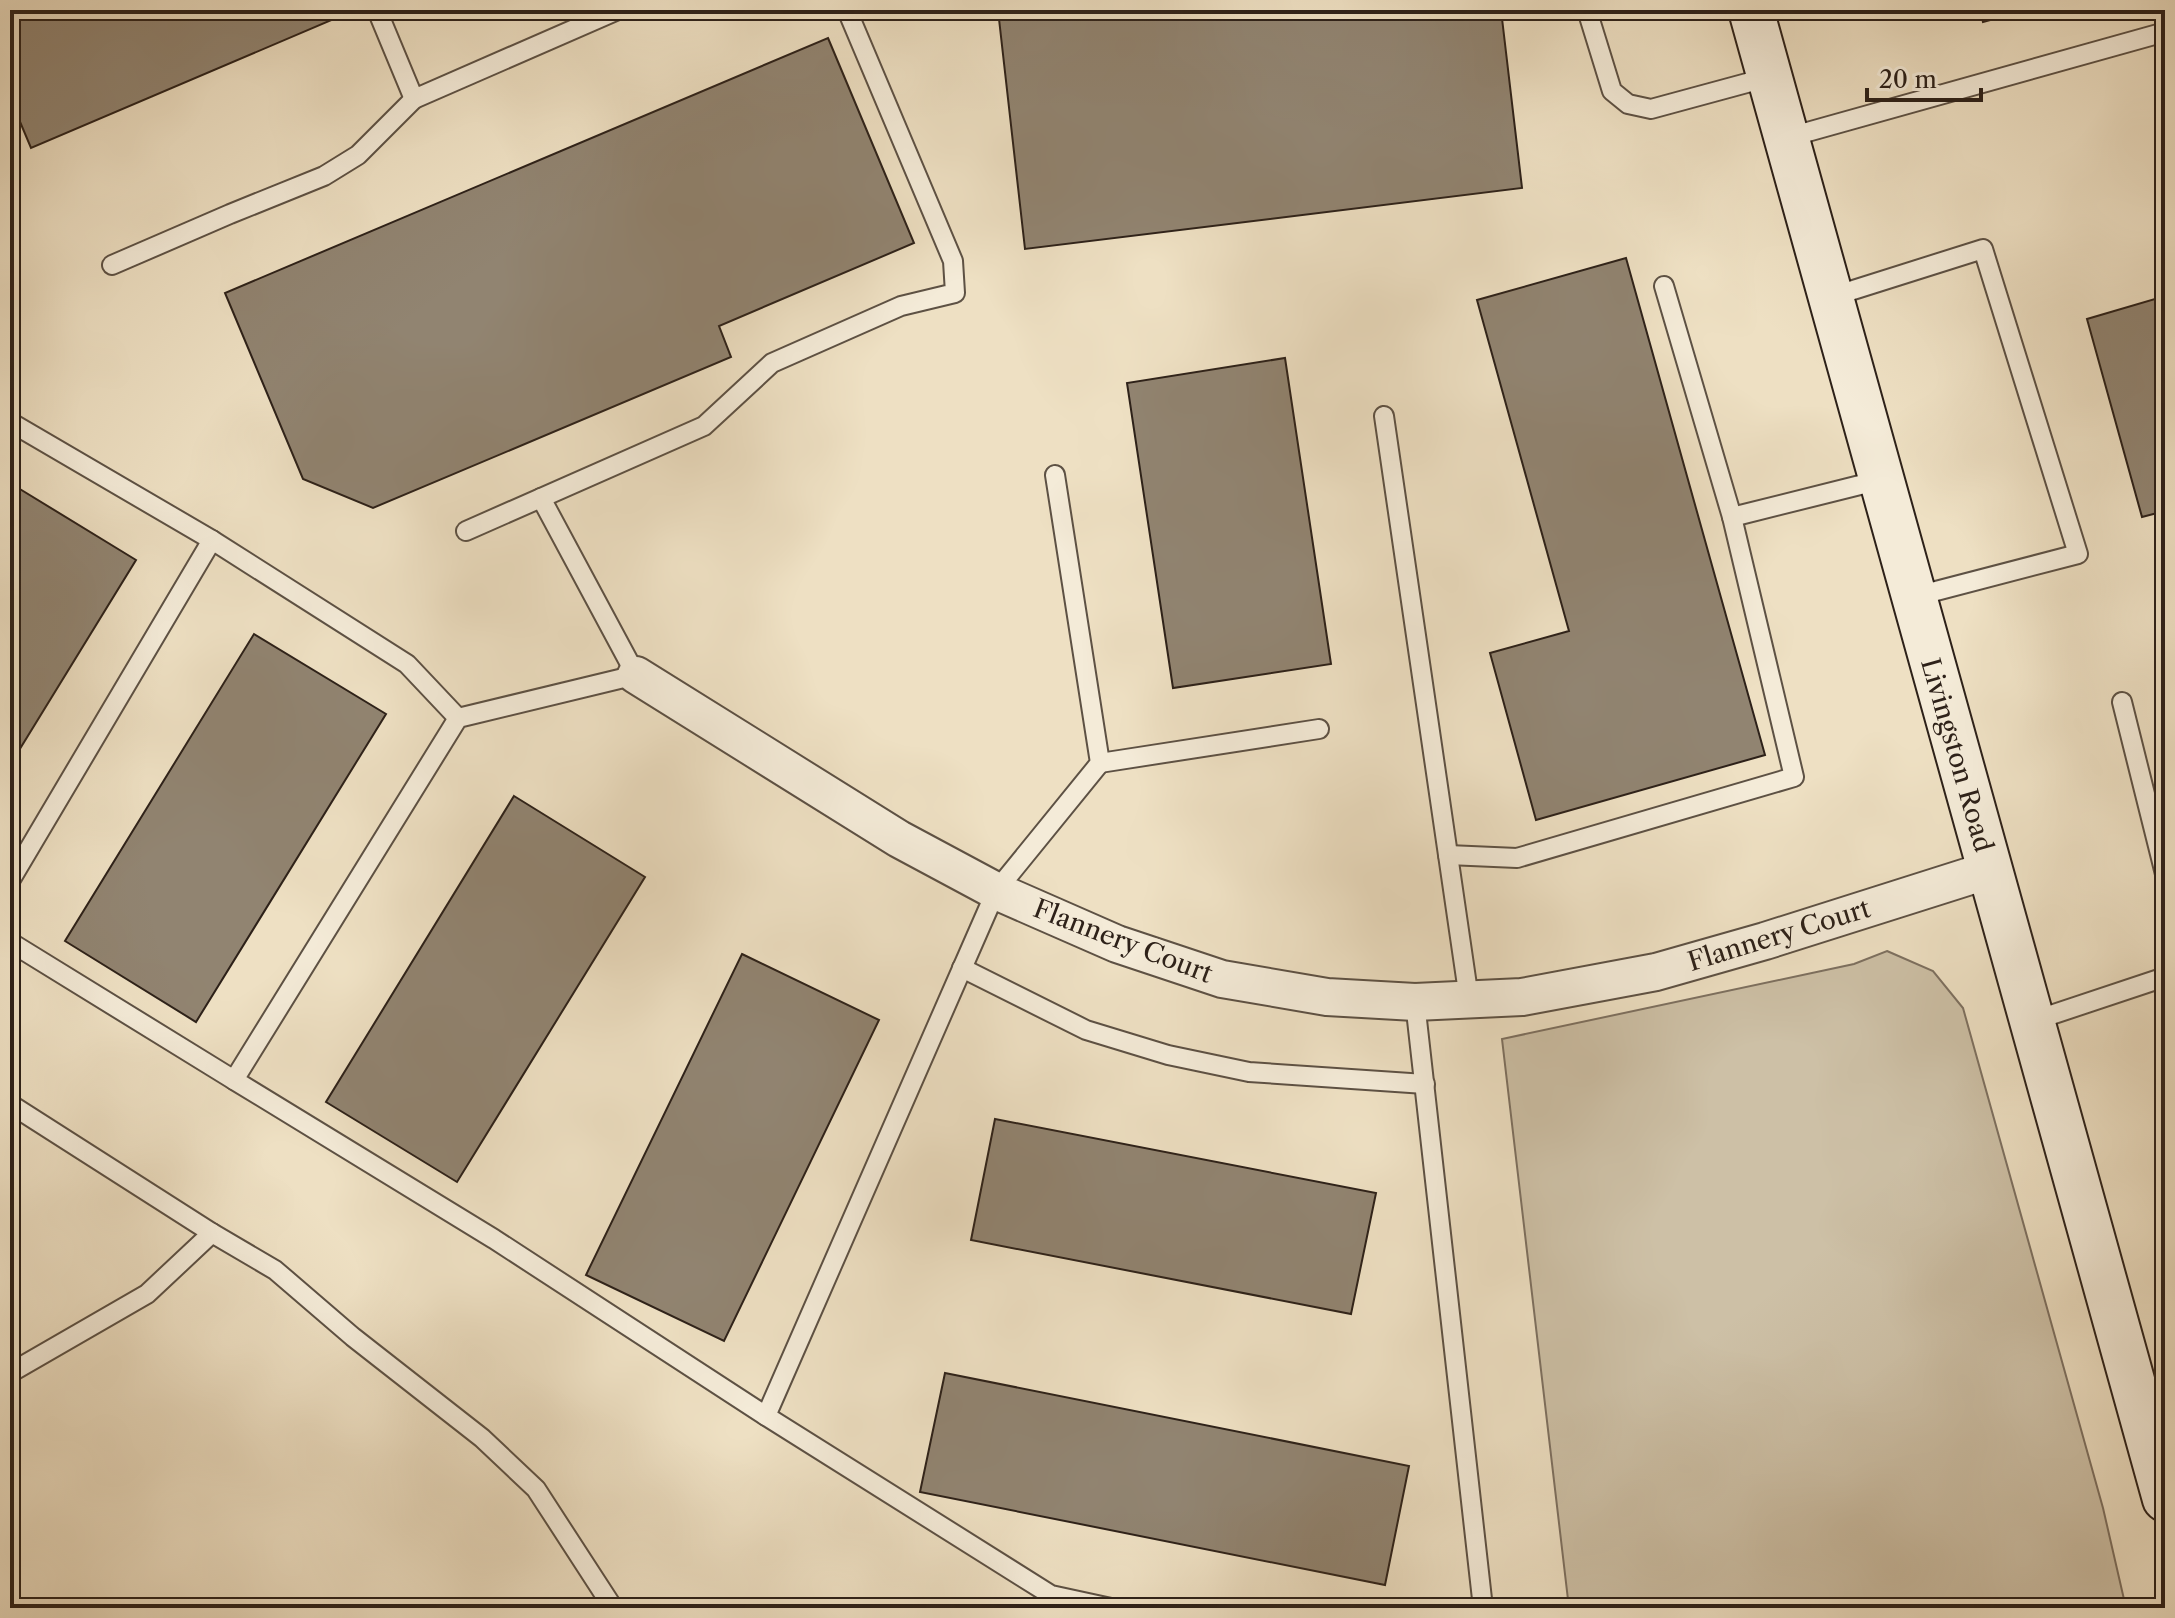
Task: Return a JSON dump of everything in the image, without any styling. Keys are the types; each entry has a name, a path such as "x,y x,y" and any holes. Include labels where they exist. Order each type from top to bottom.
{"street":[{"name":"Livingston Road","path":"1751,10 2165,1499"},
{"name":"Flannery Court","path":"636,675 899,839 996,891 1117,944 1222,979 1327,997 1415,1002 1522,997 1656,972 1989,870"}],"lane":[{"path":"377,10 414,99"},
{"path":"112,265 324,176 358,155 414,99 618,10"},
{"path":"466,531 704,426 772,363 901,306 955,293 953,261 847,10"},
{"path":"1587,10 1612,91 1628,104 1651,109 1769,77"},
{"path":"1786,138 2165,32"},
{"path":"1829,297 1983,249 2078,554 1913,597"},
{"path":"1448,855 1517,858 1794,777 1732,517 1664,286"},
{"path":"1384,416 1469,999"},
{"path":"10,422 212,540 407,664 458,718"},
{"path":"1055,475 1100,763"},
{"path":"1732,517 1880,480"},
{"path":"234,1080 458,718 636,675 541,498"},
{"path":"10,881 212,540"},
{"path":"2122,702 2165,874"},
{"path":"766,1416 996,891 1100,763 1319,729"},
{"path":"10,942 494,1239 766,1416 1051,1595 1111,1608"},
{"path":"962,968 1086,1030 1168,1055 1249,1072 1425,1084"},
{"path":"2033,1021 2165,977"},
{"path":"1415,1002 1483,1608"},
{"path":"10,1104 275,1270 353,1337 482,1438 536,1489 608,1606"},
{"path":"10,1373 147,1294 212,1233"}],"shaded area":[{"path":"1887,951 1933,971 1963,1008 2103,1508 2126,1608 1569,1608 1502,1039 1854,964"}],"building":[{"path":"10,10 347,10 348,13 31,148 10,98"},
{"path":"998,10 1501,10 1522,188 1025,249"},
{"path":"1980,10 2027,10 1983,22"},
{"path":"828,38 914,243 719,326 731,357 373,508 303,479 225,293"},
{"path":"1626,258 1765,755 1536,820 1490,653 1569,631 1477,300"},
{"path":"2165,296 2165,511 2142,517 2087,319"},
{"path":"1285,358 1331,664 1173,688 1127,383"},
{"path":"10,483 136,560 10,765"},
{"path":"254,634 386,714 196,1022 65,941"},
{"path":"514,796 645,877 457,1182 326,1102"},
{"path":"742,954 879,1020 724,1341 586,1275"},
{"path":"995,1119 1376,1193 1351,1314 971,1240"},
{"path":"945,1373 1409,1466 1385,1585 920,1492"},
{"path":"10,1584 23,1608 10,1608"}]}
